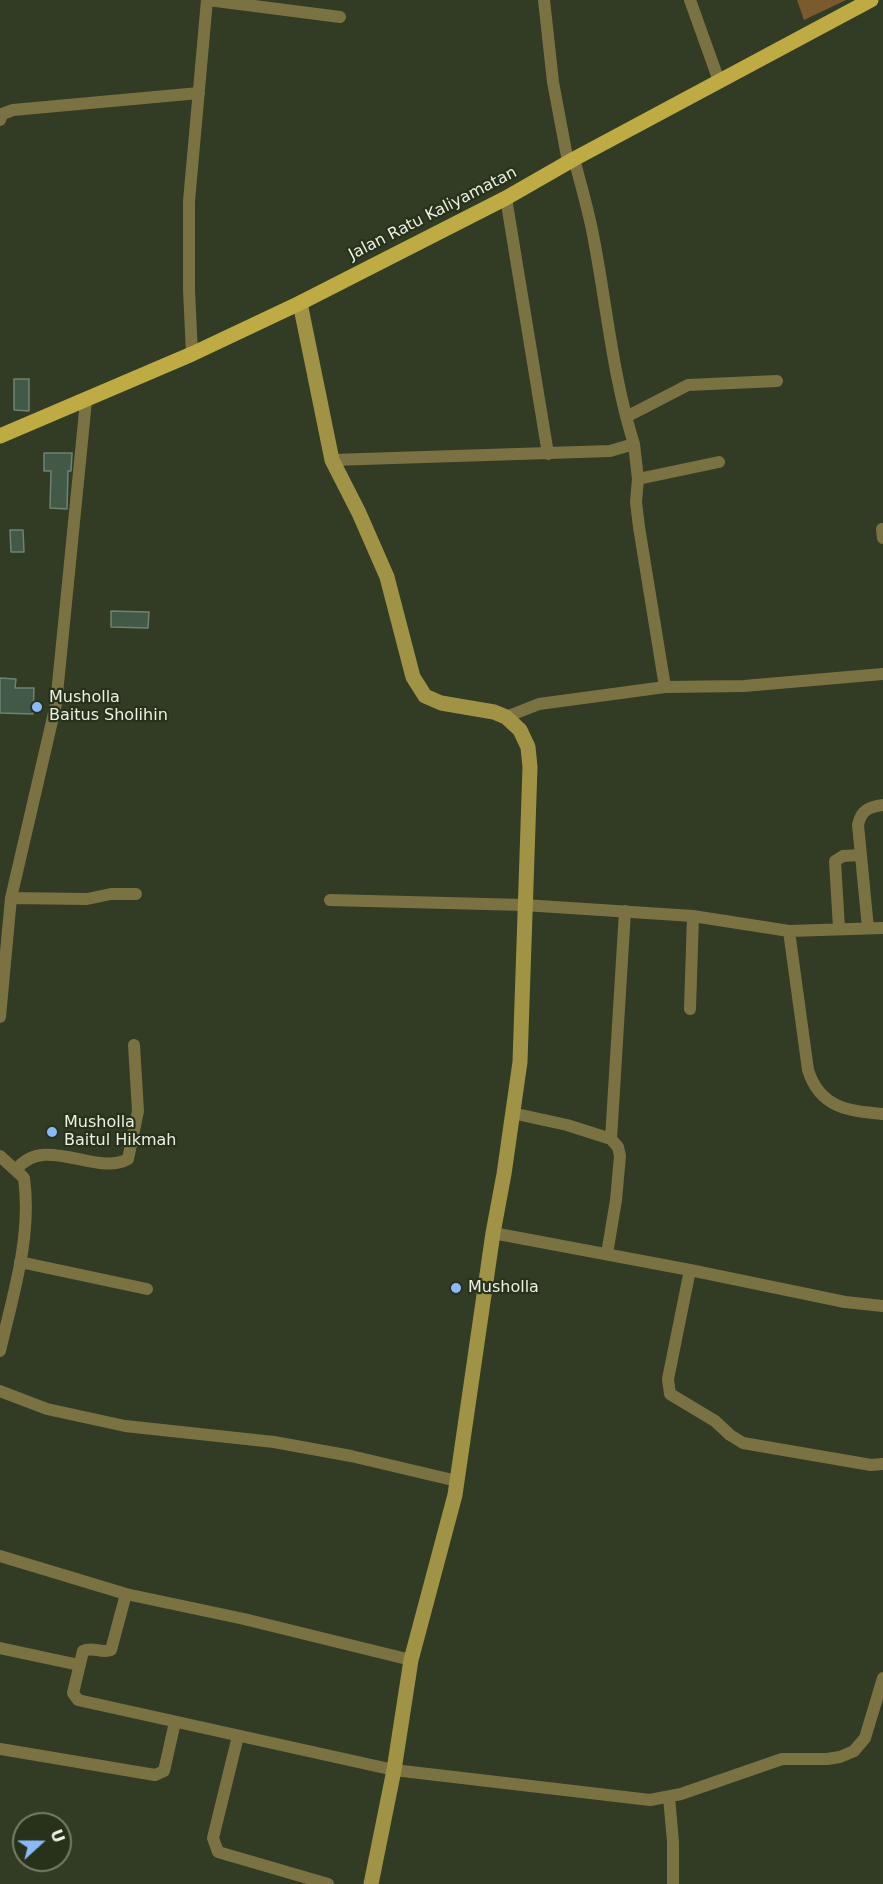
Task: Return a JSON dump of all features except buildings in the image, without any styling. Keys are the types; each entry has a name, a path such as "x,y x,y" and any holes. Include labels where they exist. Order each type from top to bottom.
{"main road":[{"name":"Jalan Ratu Kaliyamatan","path":"0,436 86,401 300,303 506,198 571,160 871,0"}],"street":[{"path":"192,354 189,201 208,0 340,17"},
{"path":"544,0 552,74 571,160 594,238 626,417 634,444 638,479 636,502 639,527 665,687"},
{"path":"690,0 719,81"},
{"path":"0,120 2,114 13,110 199,93"},
{"path":"506,198 548,454"},
{"path":"300,303 332,460 387,577 413,677 425,696 441,703 494,712 506,717 520,730 528,747 530,767 520,1062 455,1496 411,1660 394,1770 371,1884"},
{"path":"626,417 688,385 777,381"},
{"path":"0,1017 11,898 56,704 86,401"},
{"path":"332,460 610,451 634,444"},
{"path":"638,479 718,462"},
{"path":"506,717 521,709 539,704 665,687 744,686 883,674"},
{"path":"868,928 858,825 864,811 869,807 883,805"},
{"path":"839,928 835,861 843,856 861,855"},
{"path":"11,898 87,899 111,894 136,894"},
{"path":"330,900 524,905 625,911 693,916 789,931 883,928"},
{"path":"611,1139 625,911"},
{"path":"690,1009 693,916"},
{"path":"789,931 808,1070 812,1082 820,1094 848,1110 883,1114"},
{"path":"16,1170 23,1161 33,1157 66,1156 112,1164 128,1159 138,1110 134,1045"},
{"path":"512,1113 567,1125 611,1139 618,1147 620,1156 616,1200 607,1254"},
{"path":"0,1156 24,1178 26,1192 25,1231 20,1262 0,1351"},
{"path":"493,1233 845,1302 883,1306"},
{"path":"20,1262 147,1289"},
{"path":"690,1270 668,1379 670,1394 715,1420 730,1435 743,1443 883,1464"},
{"path":"0,1391 47,1409 125,1426 274,1442 351,1456 457,1480"},
{"path":"0,1556 126,1594 244,1619 411,1660"},
{"path":"126,1594 111,1650 107,1652 87,1649 83,1651 73,1693 78,1700 394,1770 650,1800 669,1797 782,1759 827,1759 854,1751 865,1738 883,1678"},
{"path":"0,1648 79,1665"},
{"path":"0,1749 155,1775 164,1771 176,1722"},
{"path":"238,1736 213,1838 218,1852 328,1884"},
{"path":"669,1797 673,1842 673,1884"}],"shaded area":[{"path":"797,0 846,0 804,20"}],"place":[{"name":"Musholla Baitus Sholihin","path":"37,707"},
{"name":"Musholla Baitul Hikmah","path":"52,1132"},
{"name":"Musholla","path":"456,1288"}]}
